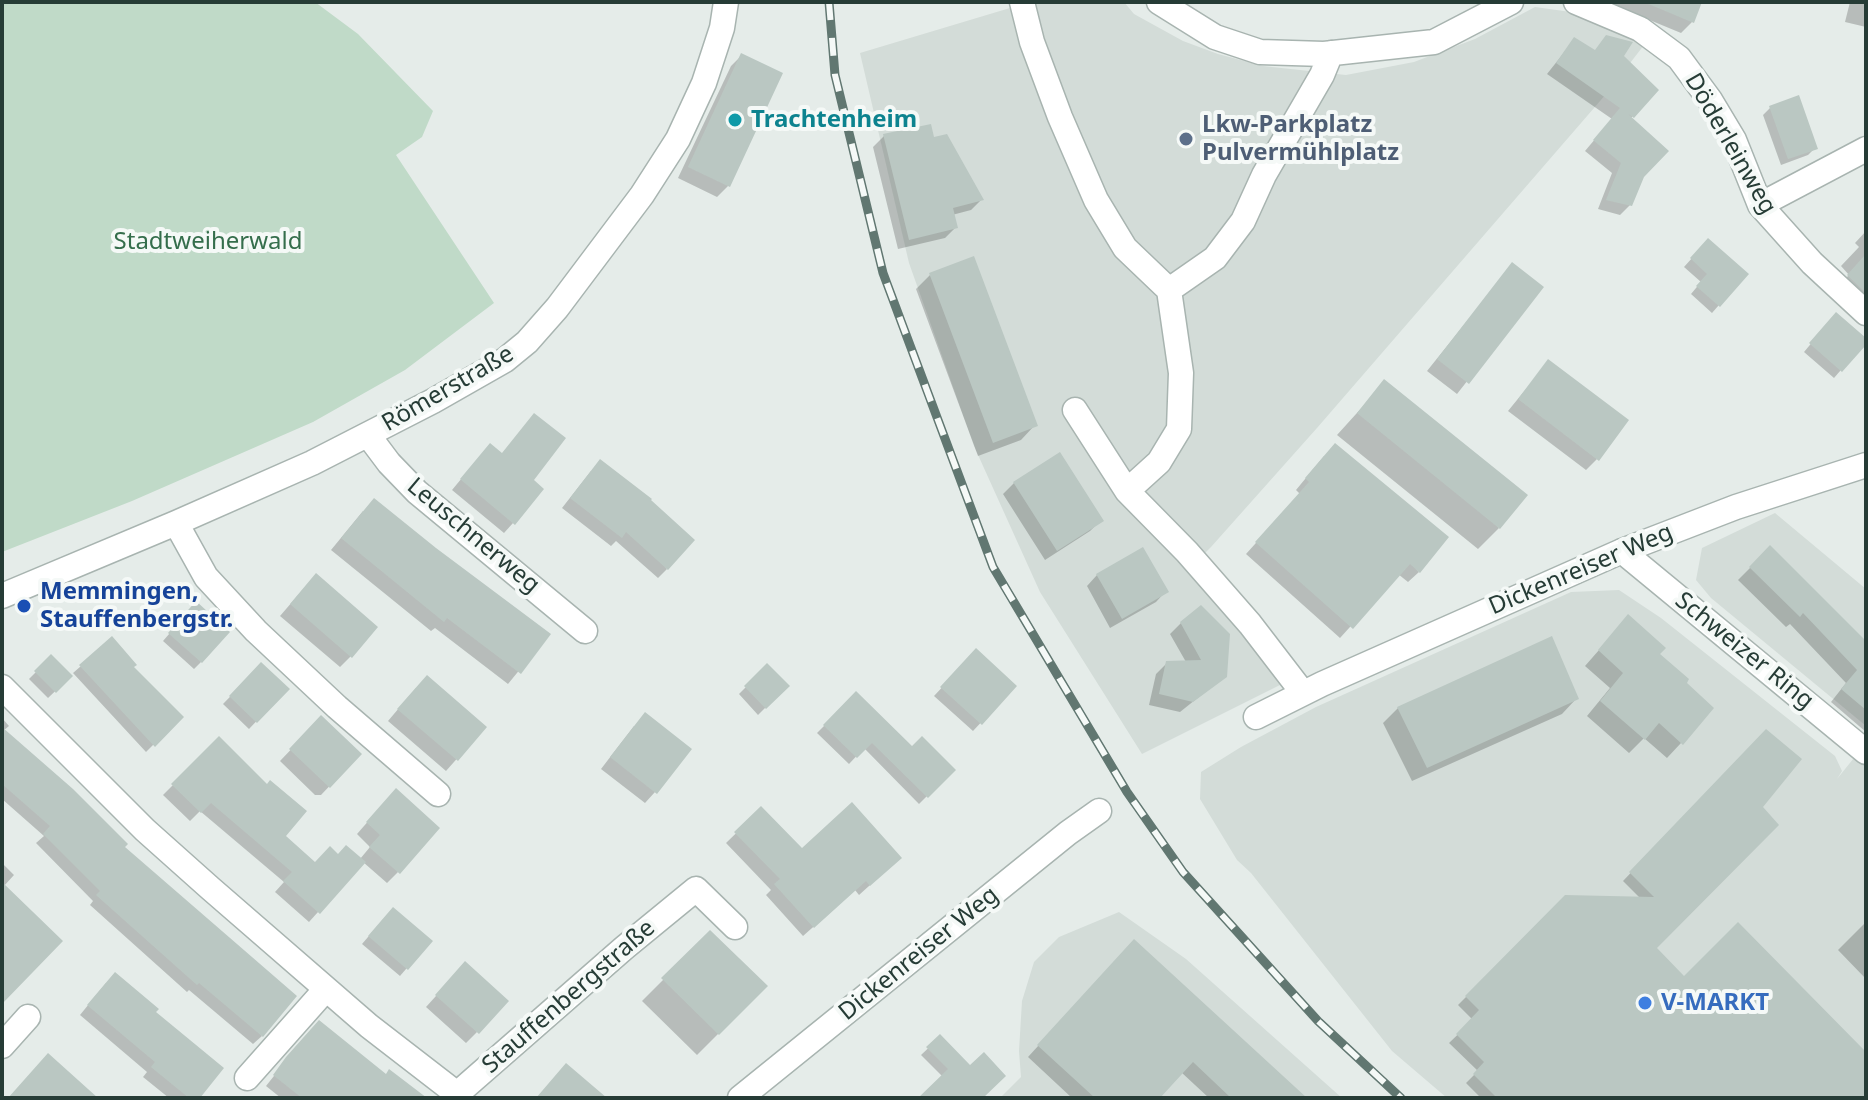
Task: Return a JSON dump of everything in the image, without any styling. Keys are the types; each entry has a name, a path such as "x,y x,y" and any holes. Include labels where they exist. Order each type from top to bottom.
{"street":[{"name":"Römerstraße","path":"2,596 312,463 505,360 527,342 557,308 642,195 678,139 704,83 722,28 726,2"},
{"path":"1022,2 1032,42 1060,117 1096,200 1125,248 1169,290 1181,373 1179,429 1159,462 1127,491"},
{"path":"1159,2 1215,37 1260,52 1331,53 1434,42 1511,2"},
{"name":"Döderleinweg","path":"1576,2 1640,29 1679,58 1734,140 1760,205 1812,263 1866,313"},
{"path":"1169,290 1215,258 1243,221 1264,175 1322,75 1331,53"},
{"path":"1760,205 1866,149"},
{"path":"1075,410 1127,491 1187,552 1250,624 1303,693"},
{"name":"Leuschnerweg","path":"368,435 417,492 585,631"},
{"name":"Dickenreiser Weg","path":"1256,717 1303,693 1622,551 1736,507 1866,465"},
{"path":"176,523 206,577 256,631 337,707 438,794"},
{"name":"Schweizer Ring","path":"1622,551 1866,752"},
{"name":"Stauffenbergstraße","path":"2,687 145,830 369,1026 456,1096 696,889 735,927"},
{"name":"Dickenreiser Weg","path":"740,1098 1099,811"},
{"path":"247,1078 326,989"},
{"path":"2,1046 28,1017"}],"shaded area":[{"path":"1030,2 1124,2 1134,14 1183,41 1218,54 1263,66 1346,75 1414,62 1475,39 1535,7 1578,13 1644,45 1607,93 1317,428 1187,571 1250,640 1280,685 1142,754 1040,592 974,446 909,263 860,53"},
{"path":"1775,513 1866,589 1866,726 1711,598 1696,580 1702,548"},
{"path":"1619,590 1661,618 1835,756 1842,771 1837,779 1866,743 1866,1098 1447,1098 1392,1051 1251,873 1237,860 1200,799 1201,772 1316,707 1571,592"},
{"path":"1119,912 1186,959 1342,1098 1000,1098 1021,1077 1022,1001 1034,962 1059,937"}],"green space":[{"name":"Stadtweiherwald","path":"2,2 315,2 358,34 433,111 422,137 396,155 494,303 405,370 313,422 132,501 2,552"}],"building":[{"path":"1644,2 1702,2 1694,23"},
{"path":"1606,35 1633,42 1624,56 1659,90 1634,118 1627,113 1669,151 1644,177 1632,206 1606,200 1621,163 1593,140 1620,108 1556,63 1574,37 1595,50"},
{"name":"Trachtenheim","path":"741,53 783,73 730,187 688,167"},
{"path":"1799,95 1818,149 1788,159 1769,106"},
{"path":"931,124 934,137 947,134 984,200 953,208 958,228 909,240 883,134"},
{"path":"1708,238 1749,274 1720,307 1696,286 1707,274 1690,258"},
{"path":"1866,254 1866,293 1847,275"},
{"path":"974,256 1038,426 993,443 929,273"},
{"path":"1512,262 1544,287 1469,384 1437,359"},
{"path":"1836,312 1866,338 1866,345 1842,372 1809,343"},
{"path":"1548,359 1629,420 1599,461 1518,399"},
{"path":"1384,379 1528,495 1500,529 1357,413"},
{"path":"534,413 566,438 534,480 544,489 515,525 460,479 490,443 502,453"},
{"path":"1335,443 1449,537 1420,573 1410,564 1353,629 1255,542 1309,482 1305,478"},
{"path":"1060,452 1104,521 1057,551 1013,482"},
{"path":"600,459 652,499 695,540 668,570 626,532 622,538 570,498"},
{"path":"374,498 551,634 521,674 447,618 444,622 341,538"},
{"path":"1770,545 1866,641 1866,710 1841,689 1857,670 1803,613 1800,617 1749,567"},
{"path":"1143,547 1169,592 1122,619 1096,574"},
{"path":"316,573 378,627 352,658 290,604"},
{"path":"196,601 230,632 202,663 168,633"},
{"path":"1201,605 1230,634 1227,677 1193,702 1159,694 1166,661 1201,660 1180,622"},
{"path":"1628,614 1666,648 1660,654 1689,679 1687,683 1714,708 1683,745 1659,723 1645,740 1600,701 1623,673 1598,650"},
{"path":"112,636 137,665 134,667 184,717 155,747 79,665"},
{"path":"1552,636 1579,699 1427,768 1397,707"},
{"path":"976,648 1017,686 982,725 940,687"},
{"path":"51,654 73,676 56,693 34,671"},
{"path":"261,662 290,689 257,723 229,696"},
{"path":"767,663 790,686 766,709 744,686"},
{"path":"427,675 487,727 458,761 397,709"},
{"path":"856,691 912,746 922,736 956,770 928,798 872,743 857,758 823,725"},
{"path":"645,712 692,749 657,794 610,757"},
{"path":"321,715 362,754 330,788 289,749"},
{"path":"2,727 73,789 128,844 125,847 297,996 263,1037 199,983 197,985 96,895 100,891 43,834 50,826 2,784"},
{"name":"V-MARKT","path":"1766,729 1802,759 1763,807 1779,825 1657,948 1684,976 1738,922 1866,1052 1866,1098 1497,1098 1473,1074 1484,1062 1456,1034 1479,1010 1465,996 1565,895 1654,897 1629,872"},
{"path":"219,736 267,784 270,780 307,811 286,836 315,862 330,846 338,854 346,845 366,862 320,914 283,881 292,872 211,803 201,813 171,784"},
{"path":"396,788 440,828 400,874 369,847 380,835 366,822"},
{"path":"852,802 902,858 870,886 866,881 814,928 774,884 780,879 734,832 761,806 802,848"},
{"path":"2,882 63,941 2,1004"},
{"path":"393,907 433,941 408,970 368,936"},
{"path":"710,930 768,986 719,1035 661,978"},
{"path":"1134,939 1307,1098 1231,1098 1193,1062 1160,1098 1095,1098 1037,1045"},
{"path":"465,961 509,1001 479,1034 435,995"},
{"path":"115,972 159,1009 156,1012 224,1068 200,1098 189,1098 151,1067 155,1062 87,1005"},
{"path":"319,1020 386,1074 389,1069 427,1098 302,1098 273,1075"},
{"path":"940,1034 970,1065 984,1052 1006,1076 983,1098 918,1098 948,1069 926,1047"},
{"path":"48,1053 98,1098 8,1098"},
{"path":"566,1063 607,1098 536,1098"}],"railway":[{"path":"829,2 835,75 883,273 993,567 1127,792 1183,872 1318,1021 1401,1098"}],"place":[{"name":"Trachtenheim","path":"735,120"},
{"name":"Lkw-Parkplatz Pulvermühlplatz","path":"1186,139"},
{"name":"Memmingen, Stauffenbergstr.","path":"24,606"},
{"name":"V-MARKT","path":"1645,1003"}]}
